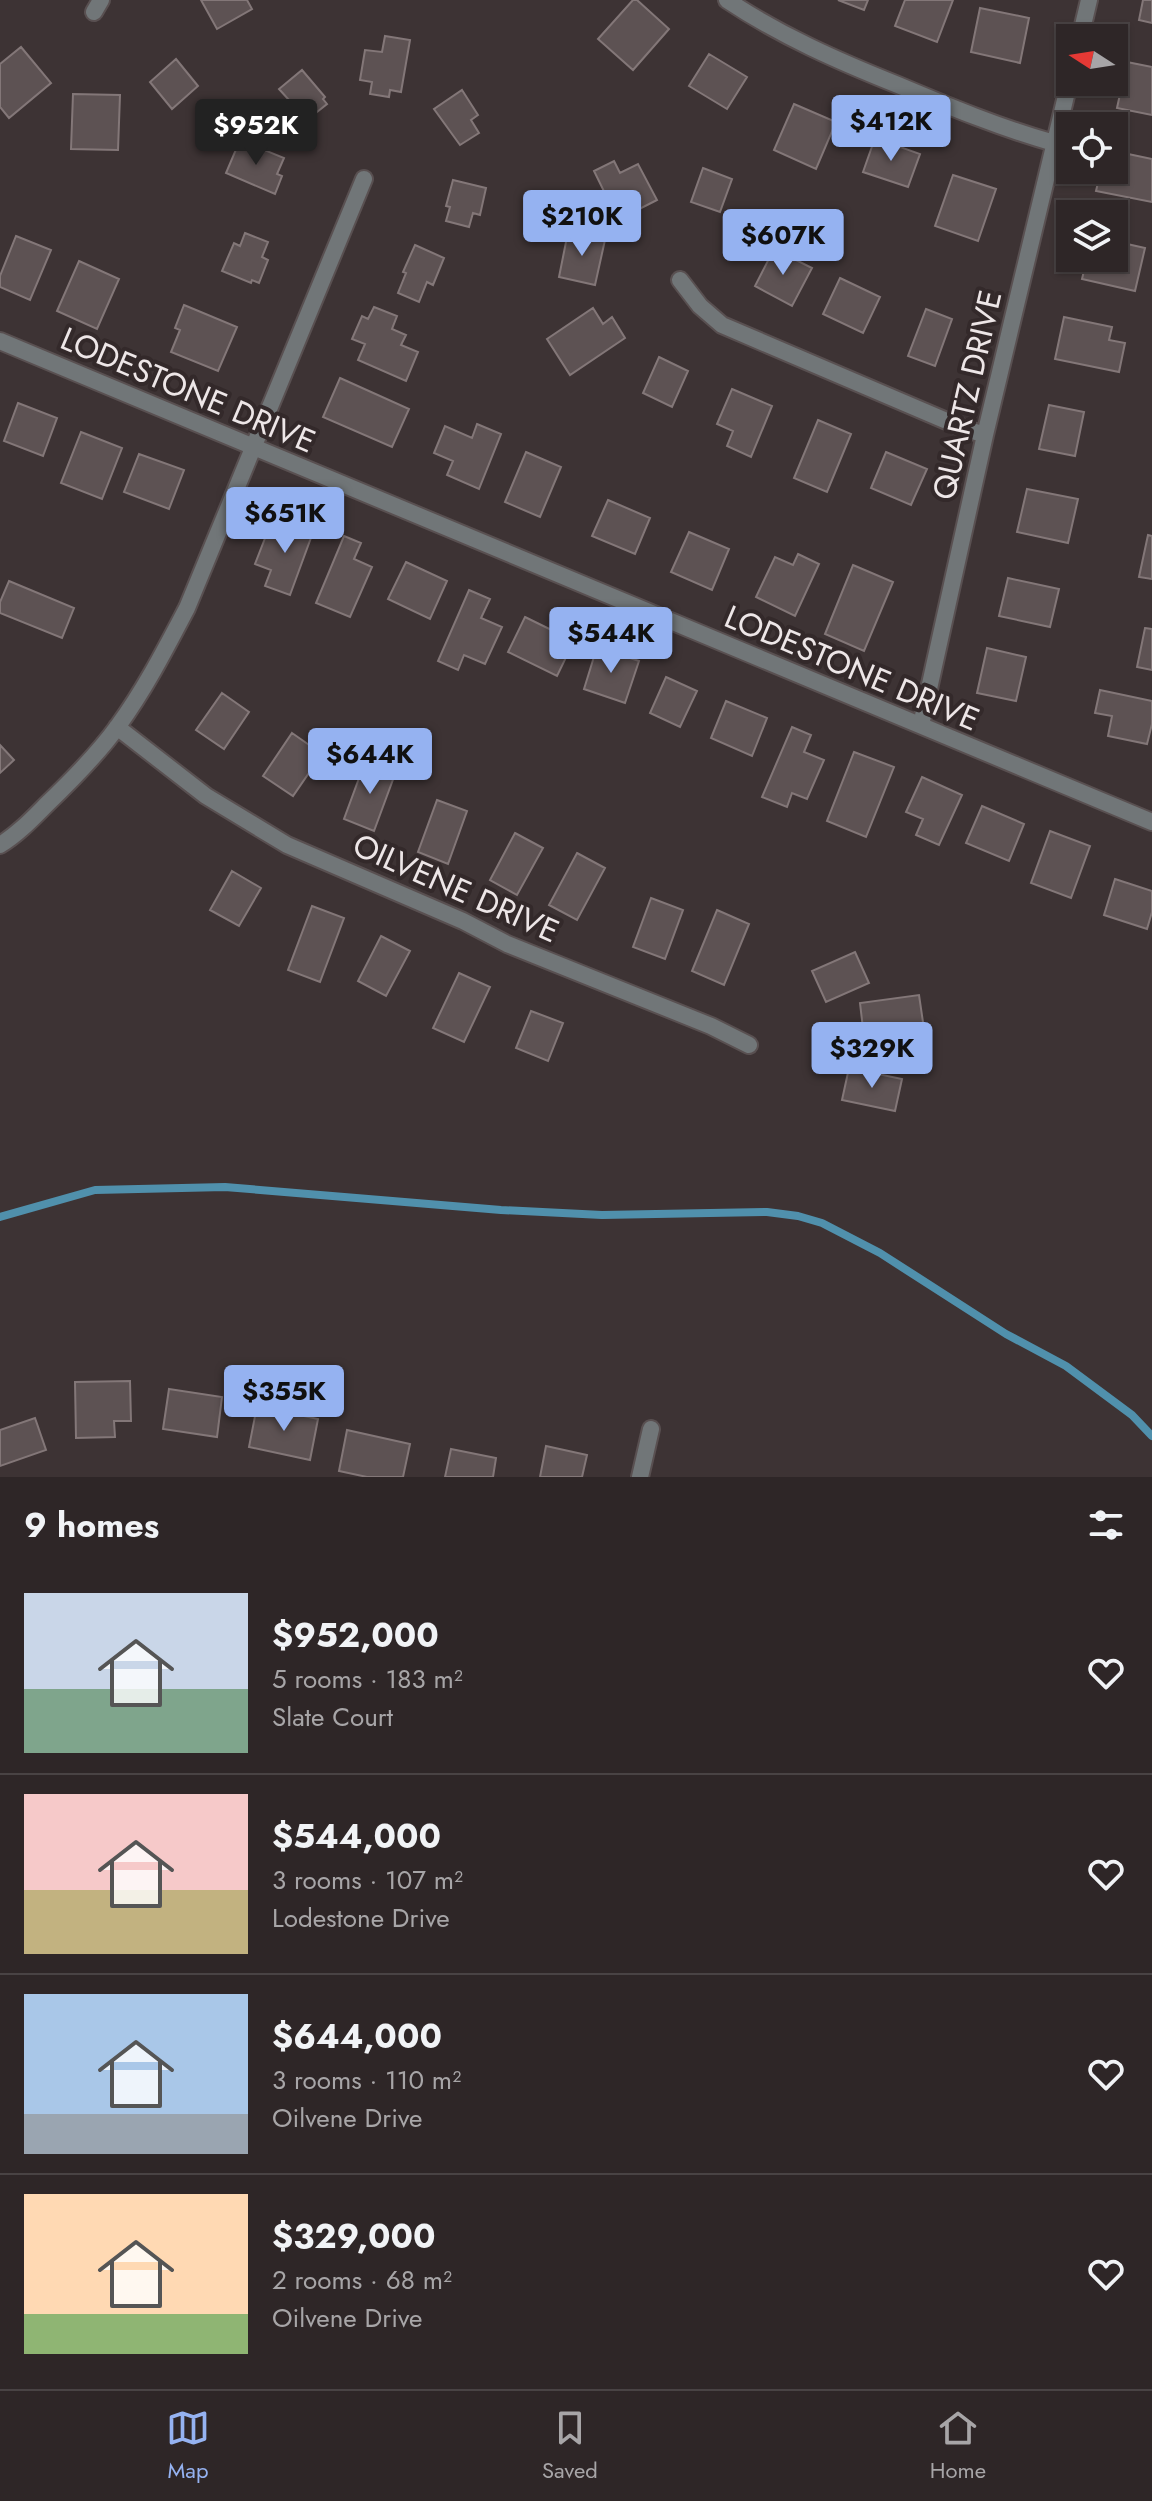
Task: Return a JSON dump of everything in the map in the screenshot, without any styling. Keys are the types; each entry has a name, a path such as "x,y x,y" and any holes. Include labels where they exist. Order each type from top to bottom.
{"street":[{"path":"727,0 792,39 831,58 980,120 1054,143"},
{"path":"1083,24 1089,0"},
{"name":"QUARTZ DRIVE","path":"921,725 985,435 1066,96"},
{"path":"0,845 14,836 62,790 117,727 154,669 187,608 364,179"},
{"path":"680,280 700,306 722,325 985,435"},
{"name":"LODESTONE DRIVE","path":"0,341 1152,822"},
{"name":"OILVENE DRIVE","path":"117,727 206,796 287,845 463,921 507,944 711,1026 749,1045"},
{"path":"640,1477 651,1429"}],"building":[{"path":"201,0 247,0 252,9 217,29"},
{"path":"633,0 637,0 669,29 633,70 598,39"},
{"path":"838,0 868,0 864,10"},
{"path":"905,0 953,0 937,42 895,26"},
{"path":"1143,0 1152,0 1152,23 1139,20"},
{"path":"980,8 1029,18 1020,63 971,52"},
{"path":"385,36 410,40 401,92 390,90 389,97 370,94 372,82 360,80 365,50 382,52"},
{"path":"21,47 51,83 9,118 0,107 0,64"},
{"path":"709,54 747,77 727,109 689,86"},
{"path":"176,59 198,86 172,109 150,82"},
{"path":"1128,62 1152,67 1152,115 1117,108 1120,96 1128,96"},
{"path":"302,70 325,97 323,99 327,104 307,120 279,89"},
{"path":"462,90 478,115 471,120 479,133 460,145 434,109"},
{"path":"73,94 120,95 118,150 71,149"},
{"path":"794,104 836,122 816,169 774,150"},
{"path":"875,138 920,154 908,187 863,172"},
{"path":"240,140 284,158 277,174 282,176 275,194 226,173"},
{"path":"1128,154 1152,159 1152,202 1096,191 1098,184 1128,184"},
{"path":"614,161 620,173 638,164 657,200 618,220 594,171"},
{"path":"703,168 732,179 720,212 691,202"},
{"path":"953,175 996,189 978,241 935,226"},
{"path":"453,180 486,188 480,215 473,213 469,227 446,221 450,207 446,206"},
{"path":"568,232 605,240 595,285 559,277"},
{"path":"245,233 268,242 262,257 268,260 259,283 252,280 251,283 222,271 234,243 240,246"},
{"path":"16,236 51,250 30,300 0,287 0,276"},
{"path":"1128,244 1145,248 1135,291 1082,279 1084,272 1128,272"},
{"path":"415,245 444,258 433,285 427,282 419,302 398,293"},
{"path":"774,249 812,268 792,306 755,286"},
{"path":"79,261 119,279 97,329 57,311"},
{"path":"840,278 880,297 863,333 823,314"},
{"path":"184,305 237,327 218,371 171,352 180,330 175,328"},
{"path":"374,307 397,316 392,329 406,335 401,345 418,352 406,381 358,360 365,344 352,339 362,316 368,319"},
{"path":"593,308 603,324 612,317 625,338 570,375 547,339"},
{"path":"926,309 952,319 935,366 908,356"},
{"path":"1064,317 1112,327 1109,340 1125,343 1119,372 1055,359"},
{"path":"659,357 688,371 672,407 643,393"},
{"path":"340,378 409,409 392,447 323,417"},
{"path":"732,389 772,406 751,457 727,446 733,431 717,424"},
{"path":"18,403 57,418 43,456 4,441"},
{"path":"1049,405 1084,412 1075,456 1039,449"},
{"path":"818,420 851,434 827,492 794,478"},
{"path":"477,424 501,434 479,489 447,475 453,461 434,453 445,426 472,438"},
{"path":"81,432 122,448 102,499 61,483"},
{"path":"526,452 561,467 540,517 505,502"},
{"path":"886,452 927,469 911,505 871,488"},
{"path":"139,454 184,470 169,509 124,492"},
{"path":"1027,489 1078,499 1068,543 1017,532"},
{"path":"608,500 650,518 635,554 592,536"},
{"path":"298,517 316,524 290,595 265,586 271,570 255,564 269,528 291,536"},
{"path":"689,532 729,549 712,590 671,572"},
{"path":"1148,535 1152,536 1152,579 1139,577"},
{"path":"344,536 361,543 354,559 372,567 350,617 316,603"},
{"path":"798,554 819,564 795,616 756,597 775,557 793,565"},
{"path":"406,562 447,581 430,619 388,599"},
{"path":"853,565 893,582 864,651 825,634"},
{"path":"1008,578 1059,589 1050,627 999,616"},
{"path":"9,581 74,608 62,638 0,613 0,602"},
{"path":"469,590 490,599 481,618 502,627 485,664 464,655 458,670 438,661"},
{"path":"525,617 574,641 557,676 508,652"},
{"path":"1145,628 1152,629 1152,670 1137,667"},
{"path":"597,647 639,661 625,703 584,689"},
{"path":"987,648 1026,657 1016,701 977,693"},
{"path":"666,677 697,691 680,727 650,713"},
{"path":"1100,690 1152,701 1152,724 1147,744 1108,736 1112,716 1095,713"},
{"path":"222,693 249,712 224,749 196,730"},
{"path":"726,701 767,718 752,756 711,738"},
{"path":"792,727 811,735 804,752 824,760 807,799 792,793 787,807 762,797"},
{"path":"292,733 322,754 293,796 263,776"},
{"path":"0,745 14,760 0,773"},
{"path":"854,752 894,767 866,837 827,821"},
{"path":"365,762 395,774 374,831 344,819"},
{"path":"922,777 962,795 939,845 916,835 923,819 906,812"},
{"path":"437,800 467,811 448,864 418,852"},
{"path":"982,806 1024,824 1009,861 966,843"},
{"path":"1050,831 1090,846 1071,898 1031,883"},
{"path":"515,833 543,848 517,895 490,880"},
{"path":"577,853 605,868 577,920 549,905"},
{"path":"232,871 261,888 239,926 210,910"},
{"path":"1115,879 1152,891 1152,912 1147,929 1104,915"},
{"path":"651,898 683,910 665,959 633,947"},
{"path":"312,906 344,918 320,982 288,970"},
{"path":"717,910 749,924 724,985 692,971"},
{"path":"381,936 410,951 386,996 358,981"},
{"path":"855,952 869,983 826,1002 812,971"},
{"path":"459,973 490,987 464,1042 433,1028"},
{"path":"919,995 924,1029 864,1037 860,1003"},
{"path":"531,1011 563,1023 548,1061 516,1048"},
{"path":"849,1068 902,1079 895,1111 842,1100"},
{"path":"130,1381 131,1421 114,1421 115,1437 76,1438 75,1382"},
{"path":"169,1389 222,1397 217,1437 163,1429"},
{"path":"257,1406 318,1419 310,1460 249,1447"},
{"path":"35,1418 46,1450 0,1466 0,1430"},
{"path":"347,1430 410,1444 403,1477 367,1477 339,1471"},
{"path":"546,1446 587,1455 582,1477 540,1477"},
{"path":"451,1449 496,1458 493,1477 445,1477"}],"waterway":[{"path":"0,1217 95,1190 225,1187 501,1210 602,1215 767,1212 798,1216 822,1223 880,1253 1006,1334 1066,1366 1132,1415 1152,1436"}]}
